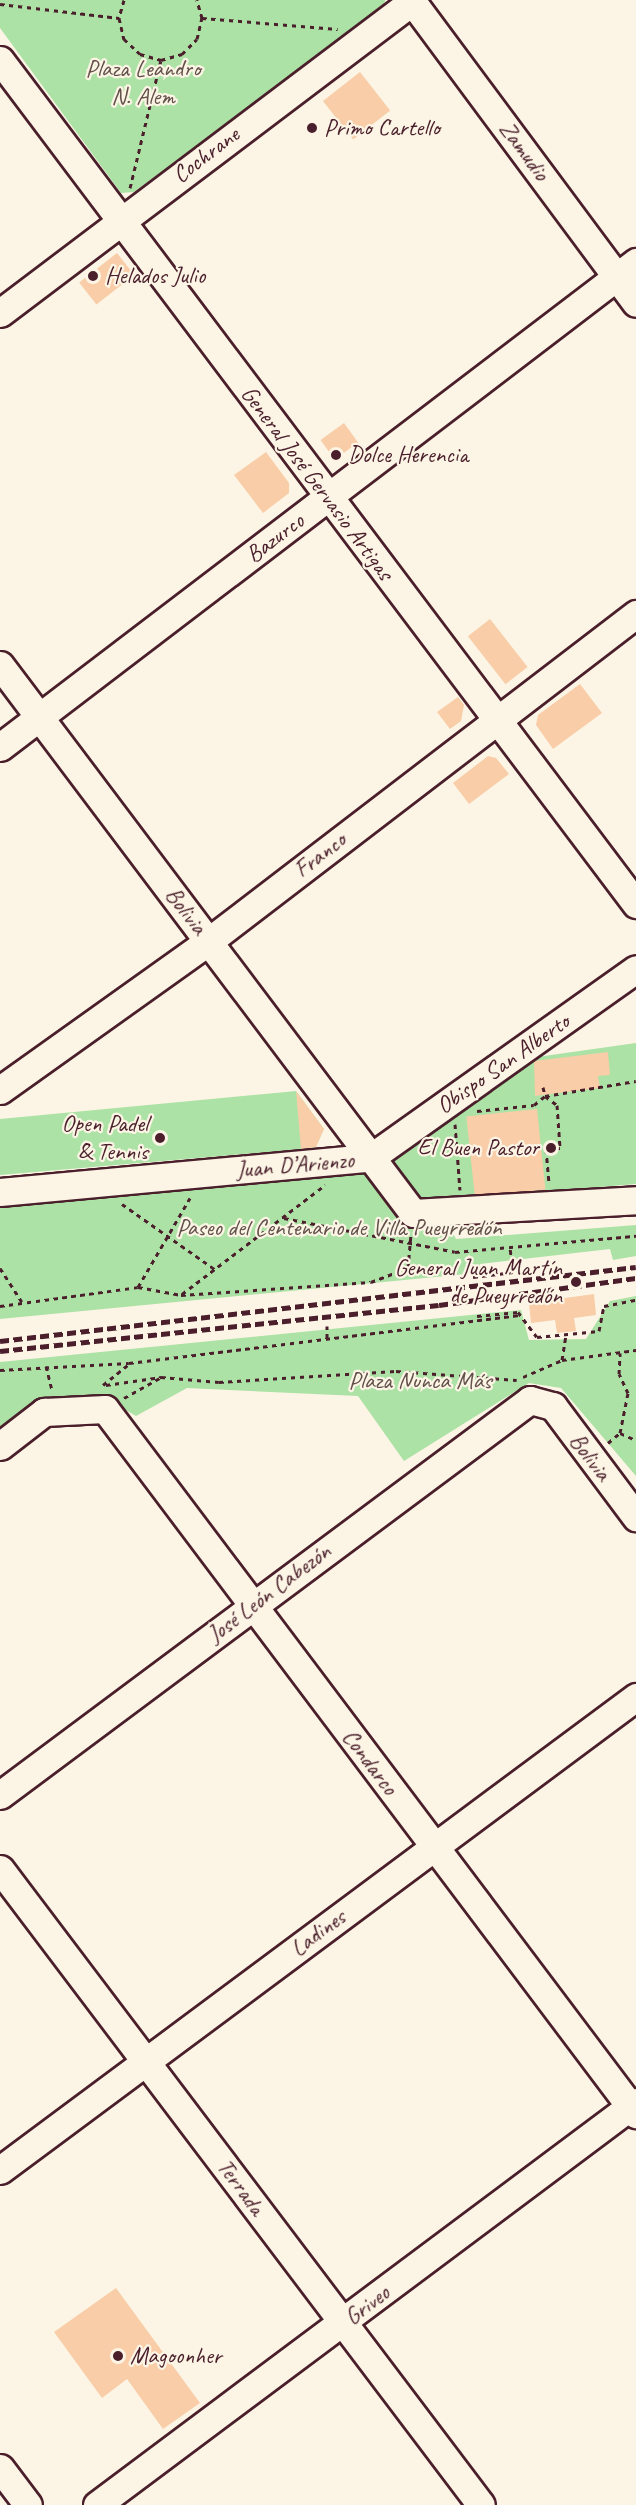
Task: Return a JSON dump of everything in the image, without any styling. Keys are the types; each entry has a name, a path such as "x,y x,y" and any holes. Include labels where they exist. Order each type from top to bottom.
{"street":[{"name":"Cochrane","path":"0,313 413,0"},
{"name":"Zamudio","path":"413,0 626,270 636,303"},
{"name":"General José Gervasio Artigas","path":"0,60 131,212 328,498 636,904"},
{"name":"Bazurco","path":"0,747 626,270"},
{"name":"Franco","path":"0,1090 209,941 636,614"},
{"name":"Bolivia","path":"0,665 370,1158"},
{"name":"Obispo San Alberto","path":"370,1158 464,1105 636,969"},
{"name":"Juan D’Arienzo","path":"0,1192 370,1158 413,1213 462,1212 636,1200"},
{"path":"0,1446 44,1412 100,1395"},
{"name":"Condarco","path":"100,1395 251,1606 634,2107"},
{"name":"José León Cabezón","path":"0,1795 530,1400 542,1401"},
{"name":"Bolivia","path":"542,1401 553,1406 636,1516"},
{"name":"Ladines","path":"0,2170 636,1696"},
{"name":"Terrada","path":"0,1869 481,2505"},
{"name":"Griveo","path":"97,2505 634,2107"},
{"path":"0,2468 28,2505"}],"path":[{"path":"124,0 119,18 124,39 140,54 160,60 182,54 197,39 202,18 196,0"},
{"path":"0,4 119,18"},
{"path":"202,18 343,29"},
{"path":"131,212 128,186 160,60"},
{"path":"462,1212 464,1105 534,1105 545,1096 636,1081"},
{"path":"543,1087 545,1096 557,1105 560,1148 546,1149 551,1206"},
{"path":"181,1295 333,1179 321,1180"},
{"path":"138,1287 193,1192 182,1194"},
{"path":"129,1200 118,1201 167,1238 216,1270"},
{"path":"284,1218 410,1241 455,1252 636,1236"},
{"path":"0,1306 138,1287 181,1295 371,1282 408,1268 410,1241 404,1223"},
{"path":"472,1277 513,1272 510,1247"},
{"path":"0,1268 22,1302"},
{"path":"477,1316 519,1316 537,1337 599,1331 604,1306 636,1300"},
{"path":"0,1370 129,1363 519,1316"},
{"path":"327,1326 327,1338"},
{"path":"562,1360 566,1334"},
{"path":"100,1395 161,1377 219,1382 396,1371 510,1383 562,1360 636,1350"},
{"path":"591,1458 620,1432 628,1393 619,1374 620,1353"},
{"path":"100,1395 129,1363"},
{"path":"100,1395 161,1377"},
{"path":"620,1432 636,1440"}],"green space":[{"name":"Plaza Leandro N. Alem","path":"0,0 385,1 382,10 134,192 121,193 0,28"},
{"name":"El Buen Pastor","path":"636,1043 636,1184 417,1202 383,1162 537,1057"},
{"name":"Open Padel & Tennis","path":"296,1091 324,1129 315,1148 0,1175 0,1119"},
{"name":"Paseo del Centenario de Villa Pueyrredón","path":"362,1168 459,1222 453,1233 456,1239 636,1225 636,1256 613,1260 610,1249 480,1264 477,1273 0,1319 0,1204"},
{"name":"Plaza Nunca Más","path":"636,1296 636,1476 561,1388 529,1383 404,1461 358,1396 187,1388 136,1416 110,1401 0,1430 0,1362 521,1310 529,1340 586,1339 610,1301"}],"building":[{"path":"360,72 390,111 353,140 323,101"},
{"path":"117,253 134,275 96,305 79,283"},
{"path":"344,423 358,442 335,459 321,440"},
{"path":"266,452 289,483 289,493 263,513 234,475"},
{"path":"490,619 528,667 505,684 468,636"},
{"path":"580,684 602,713 553,749 536,725 538,715"},
{"path":"458,697 464,705 461,721 450,729 437,712"},
{"path":"488,756 496,758 509,774 469,804 453,783"},
{"path":"608,1052 610,1075 598,1076 600,1088 535,1096 534,1061"},
{"path":"296,1091 324,1129 316,1147 301,1149"},
{"path":"537,1109 545,1190 475,1197 466,1116"},
{"path":"594,1294 596,1315 574,1318 576,1331 557,1333 555,1320 531,1323 529,1303"},
{"name":"Magoonher","path":"116,2288 200,2403 163,2429 127,2379 102,2398 54,2332"}],"railway":[{"path":"0,1341 636,1267"},
{"path":"0,1351 439,1305 636,1278"}],"place":[{"name":"Primo Cartello","path":"312,128"},
{"name":"Helados Julio","path":"93,276"},
{"name":"Dolce Herencia","path":"336,455"},
{"name":"Open Padel & Tennis","path":"160,1138"},
{"name":"El Buen Pastor","path":"551,1148"},
{"name":"General Juan Martín de Pueyrredón","path":"576,1282"},
{"name":"Magoonher","path":"118,2356"}]}
